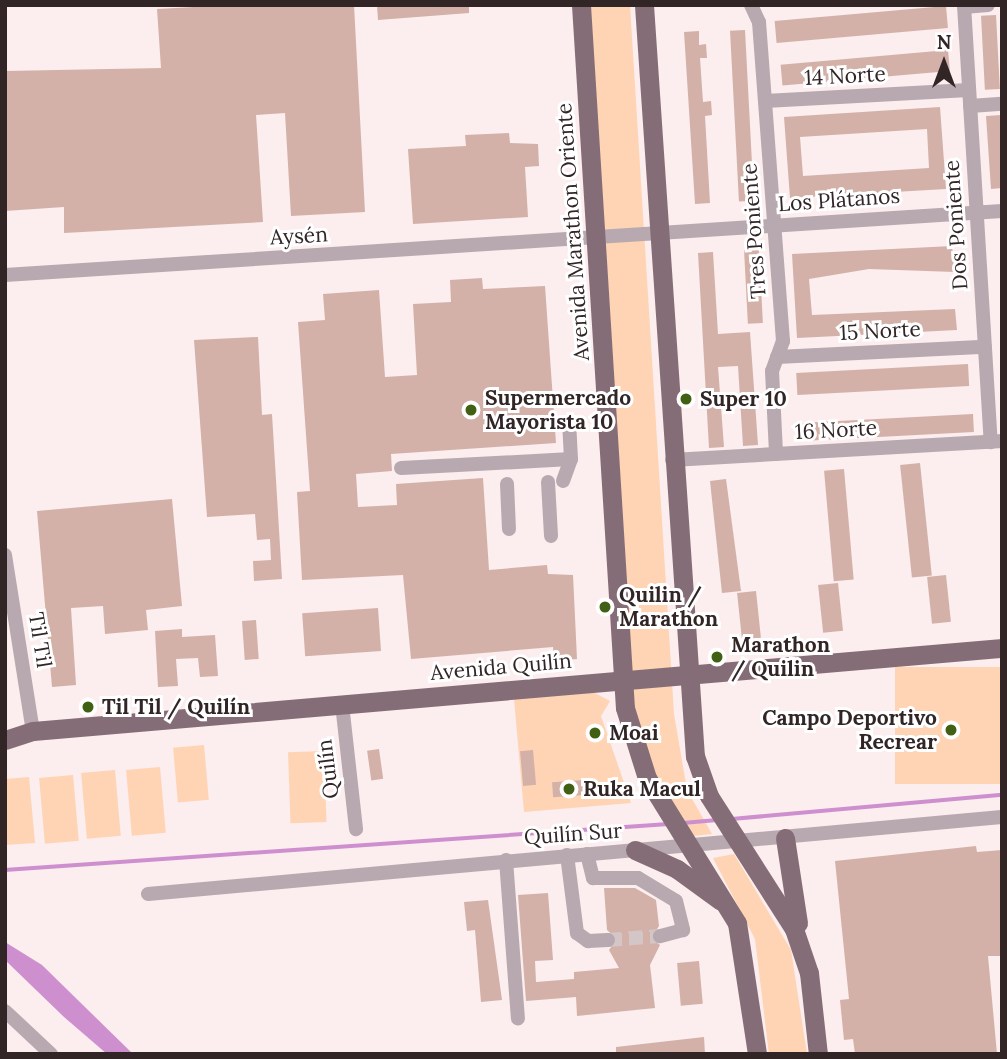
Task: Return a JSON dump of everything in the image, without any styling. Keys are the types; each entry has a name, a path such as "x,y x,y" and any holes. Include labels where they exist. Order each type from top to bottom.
{"main road":[{"name":"Avenida Marathon Oriente","path":"582,5 622,679 633,741 665,808 732,910 749,970 757,1054"},
{"path":"643,5 672,460 695,756 715,806 802,948"},
{"name":"Avenida Quilín","path":"5,740 33,731 1002,648"},
{"path":"785,838 818,1054"},
{"path":"635,850 687,875 732,910"}],"street":[{"name":"Tres Poniente","path":"751,5 760,22 783,341 777,358 776,454"},
{"path":"964,6 988,5"},
{"name":"Dos Poniente","path":"964,6 985,347 996,441"},
{"name":"14 Norte","path":"765,101 969,90"},
{"path":"970,106 1002,104"},
{"name":"Los Plátanos","path":"596,239 1002,211"},
{"name":"Aysén","path":"5,275 596,239"},
{"name":"15 Norte","path":"777,358 985,347"},
{"path":"563,481 571,459 569,425"},
{"name":"16 Norte","path":"672,460 996,441"},
{"path":"401,468 571,459"},
{"path":"548,482 551,536"},
{"path":"507,484 509,529"},
{"name":"Til Til","path":"5,555 33,731"},
{"name":"Quilín","path":"342,704 356,829"},
{"name":"Quilín Sur","path":"148,894 635,850 687,840 735,836 785,838 1002,817"},
{"path":"587,854 593,878 638,878 677,901 683,930 660,936"},
{"path":"567,855 577,933 588,942 608,940"},
{"path":"506,860 518,1019"},
{"path":"8,1020 51,1054"}],"shaded area":[{"path":"587,5 630,5 674,714 687,790 712,834 694,836 663,795 634,727"},
{"name":"Campo Deportivo Recrear","path":"895,667 1002,667 1002,784 895,784"},
{"path":"593,692 610,701 601,716 631,803 524,812 514,699"},
{"path":"204,745 209,800 178,802 173,748"},
{"path":"324,751 326,822 290,823 288,752"},
{"path":"160,767 166,833 132,836 126,770"},
{"path":"115,770 121,836 87,839 81,773"},
{"path":"73,775 79,841 45,844 39,778"},
{"path":"29,777 35,843 5,845 5,779"},
{"path":"734,854 791,950 807,1054 769,1054 755,939 713,858"},
{"path":"5,942 42,965 133,1054 107,1054 64,1017 5,960"}],"building":[{"path":"231,5 354,5 365,212 291,216 285,113 256,115 263,222 64,233 64,207 5,211 5,71 161,68 157,9"},
{"path":"377,5 469,5 469,13 378,20"},
{"path":"946,6 948,28 777,43 775,21"},
{"path":"996,15 1000,89 985,90 981,16"},
{"path":"745,30 754,201 739,202 730,31"},
{"path":"699,31 699,45 706,44 707,58 700,58 703,102 711,101 712,115 705,116 710,203 695,204 684,32"},
{"path":"948,50 950,71 782,86 781,65"},
{"path":"940,107 946,189 790,198 784,117","holes":["927,129 929,168 803,176 800,137"]},
{"path":"1001,115 1002,188 991,189 986,116"},
{"path":"509,133 510,143 538,144 539,166 525,167 528,217 413,224 408,149 466,146 465,135"},
{"path":"952,246 955,272 869,269 809,279 812,315 955,309 957,330 797,338 792,254"},
{"path":"759,249 763,323 748,324 744,250"},
{"path":"713,252 718,334 750,332 758,445 743,446 738,366 718,367 724,447 709,448 698,253"},
{"path":"482,278 483,289 545,286 556,443 391,454 392,471 356,474 358,507 397,505 396,484 483,478 489,570 547,565 548,574 573,575 577,659 554,661 553,647 411,659 403,575 302,580 297,492 310,491 298,322 325,320 323,294 379,290 385,377 417,375 413,304 451,302 450,280"},
{"path":"258,337 262,415 272,414 282,579 254,581 253,561 271,560 270,539 257,540 255,514 207,517 194,340"},
{"path":"968,364 969,386 797,395 796,373"},
{"path":"973,414 974,432 801,441 800,423"},
{"path":"920,463 932,575 912,577 900,465"},
{"path":"844,469 854,580 834,581 824,471"},
{"path":"726,479 741,591 722,593 710,481"},
{"path":"172,499 182,606 146,610 148,630 105,634 103,606 71,608 76,685 52,687 37,511"},
{"path":"946,575 951,622 932,624 927,577"},
{"path":"838,583 843,631 823,633 818,585"},
{"path":"756,591 761,638 742,640 737,593"},
{"path":"378,608 381,651 305,656 302,613"},
{"path":"256,620 259,659 245,660 242,621"},
{"path":"182,629 182,637 215,635 218,676 200,677 198,658 176,659 178,686 158,687 155,631"},
{"path":"379,749 383,779 371,780 367,751"},
{"path":"533,750 536,785 523,786 520,751"},
{"name":"Ruka Macul","path":"584,780 585,795 553,797 552,782"},
{"path":"976,846 977,852 1002,850 1002,956 988,956 997,1054 855,1054 853,1039 844,1040 840,1000 849,999 835,861"},
{"path":"604,888 635,888 656,900 659,926 651,938 660,945 650,965 655,1008 577,1016 576,997 526,1001 518,895 548,893 553,960 535,961 536,982 574,979 574,972 619,968 609,950 617,939 607,930"},
{"path":"488,900 502,1000 481,1002 475,930 467,931 464,902"},
{"path":"699,961 703,1004 681,1006 677,963"},
{"path":"704,1037 705,1054 616,1054 616,1047"}],"waterway":[{"path":"732,819 1002,795"},
{"path":"683,823 717,820"},
{"path":"5,870 668,824"}],"tunnel":[{"path":"608,940 660,936"}],"place":[{"name":"Super 10","path":"686,399"},
{"name":"Supermercado Mayorista 10","path":"471,410"},
{"name":"Quilin / Marathon","path":"605,607"},
{"name":"Marathon / Quilin","path":"717,657"},
{"name":"Til Til / Quilín","path":"88,707"},
{"name":"Campo Deportivo Recrear","path":"951,730"},
{"name":"Moai","path":"595,733"},
{"name":"Ruka Macul","path":"569,789"}]}
